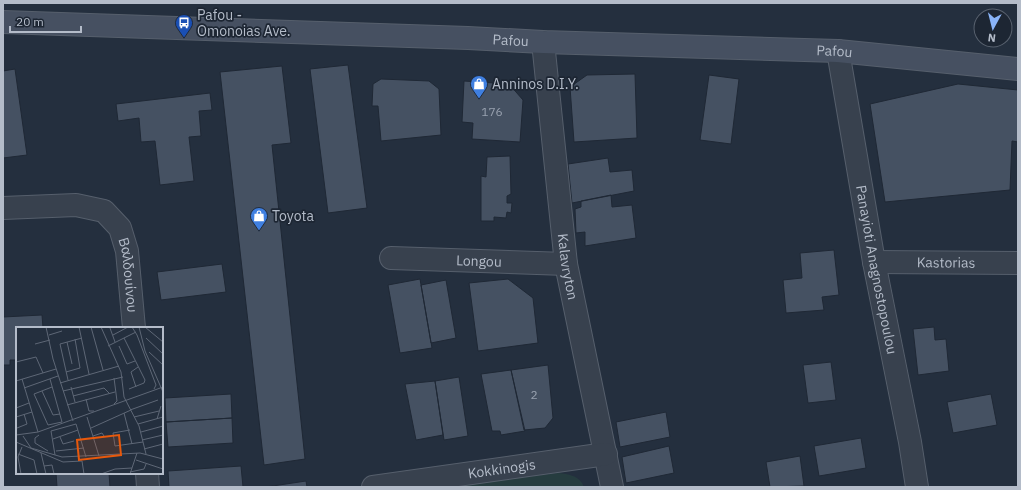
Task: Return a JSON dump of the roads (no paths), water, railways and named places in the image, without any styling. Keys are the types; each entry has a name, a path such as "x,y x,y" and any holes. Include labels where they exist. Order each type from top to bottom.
{"main road":[{"name":"Pafou","path":"3,22 468,38 543,42 838,51 1018,69"}],"street":[{"name":"Kalavryton","path":"543,42 566,264 612,487"},
{"name":"Panayioti Anagnostopoulou","path":"838,51 874,262 910,442 917,487"},
{"name":"Βαλδουίνου","path":"3,208 76,205 104,211 120,228 128,252 134,327"},
{"name":"Longou","path":"391,258 566,264"},
{"name":"Kastorias","path":"874,262 1018,263"},
{"name":"Kokkinogis","path":"373,487 606,454"},
{"path":"147,474 148,487"}],"place":[{"name":"Pafou - Omonoias Ave.","path":"184,38"},
{"name":"Anninos D.I.Y.","path":"479,99"},
{"name":"Toyota","path":"259,231"}]}
